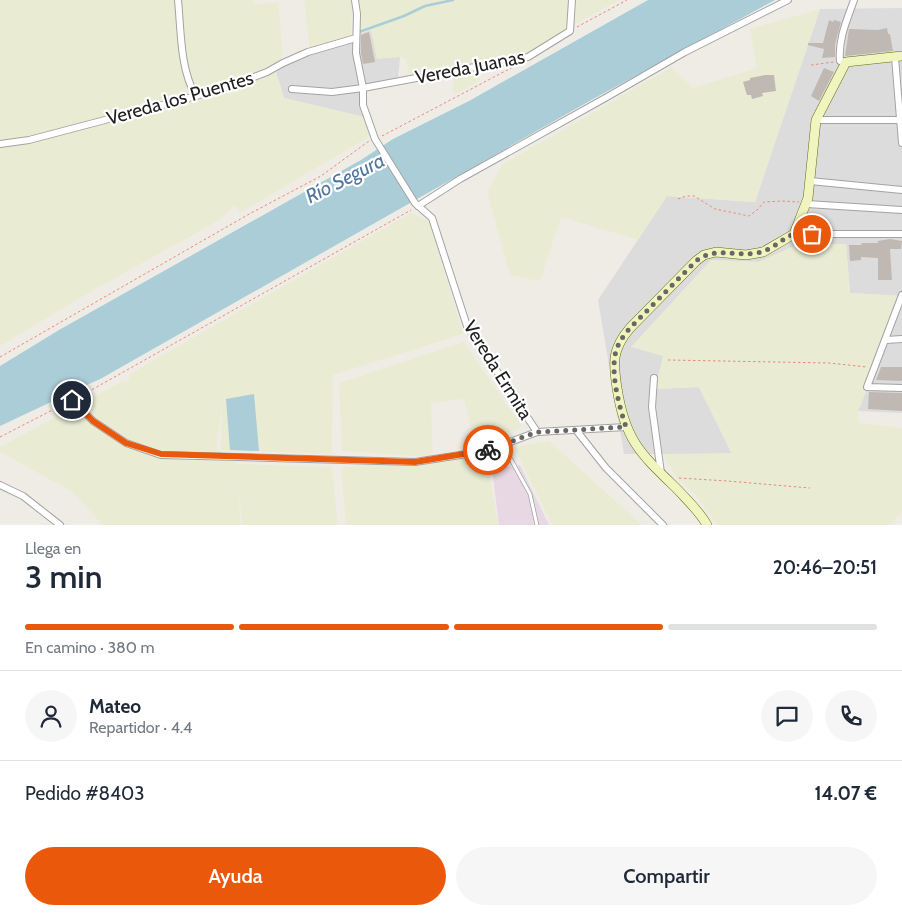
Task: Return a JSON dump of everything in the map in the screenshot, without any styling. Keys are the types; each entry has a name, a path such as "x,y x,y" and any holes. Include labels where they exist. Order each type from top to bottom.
{"main road":[{"path":"707,525 702,521 695,508 661,474 634,443 626,427 620,410 614,358 620,340 704,255 716,252 746,255 763,252 794,234 807,203 816,120 843,62 898,56"}],"street":[{"path":"178,0 188,79 196,96"},
{"name":"Vereda Ermita","path":"72,400 93,421 126,443 161,454 415,462 486,451 537,432 467,326 432,218 417,205 375,139 363,105 363,88 356,53 357,14 355,0"},
{"path":"570,31 572,0"},
{"path":"417,205 685,52 788,0"},
{"path":"843,62 841,38 854,0"},
{"name":"Vereda Juanas","path":"363,88 528,57 570,31"},
{"name":"Vereda los Puentes","path":"0,144 29,140 230,86 267,72 308,52 356,38"},
{"path":"898,56 902,144"},
{"path":"292,89 332,92 363,88"},
{"path":"816,120 900,120"},
{"path":"810,181 902,190"},
{"path":"807,203 902,210"},
{"path":"794,234 902,234"},
{"path":"902,295 867,387 902,388"},
{"path":"886,340 902,340"},
{"path":"654,378 652,406 661,474"},
{"path":"537,432 626,427"},
{"path":"576,430 606,468 663,525"},
{"path":"0,485 23,496 60,525"}],"lane":[{"path":"502,445 530,494 537,525"}],"path":[{"path":"570,31 626,0"},
{"path":"811,65 843,62"},
{"path":"0,357 235,222 321,176 375,139 513,68"},
{"path":"678,199 694,196 715,209 749,216 764,202 807,203"},
{"path":"0,437 72,400 417,205"},
{"path":"668,360 829,363 875,368"},
{"path":"671,483 676,479 682,478 810,488"}],"shaded area":[{"path":"902,8 902,296 850,293 846,244 799,244 759,262 711,260 664,356 655,389 699,387 732,454 624,454 598,300 667,196 755,202 820,9"},
{"path":"371,30 377,58 400,57 398,80 367,91 364,117 284,98 276,72 295,56"},
{"path":"902,305 902,413 858,411"},
{"path":"520,465 549,525 499,525 492,469"}],"green space":[{"path":"0,0 253,0 253,4 278,2 283,55 276,72 284,98 364,117 370,136 240,213 235,205 221,219 92,291 0,346"},
{"path":"304,0 352,0 351,36 310,51"},
{"path":"356,0 569,0 566,29 528,54 478,64 480,80 454,95 453,75 409,76 406,59 400,57 377,59 371,30 359,32"},
{"path":"577,0 619,0 575,24"},
{"path":"820,9 755,202 667,196 638,240 561,217 540,281 510,275 487,192 503,164 672,67 693,88 757,68 750,29"},
{"path":"411,213 429,221 463,334 333,375 332,454 221,450 222,407 216,448 238,464 332,467 338,525 242,525 239,486 240,525 103,525 71,491 0,452 0,447 123,381 128,382 130,374"},
{"path":"799,244 846,244 850,293 902,296 902,305 858,411 859,423 902,428 902,512 889,525 717,525 695,494 678,480 663,454 732,453 699,387 655,389 663,356 631,347 711,260 759,262"},
{"path":"464,342 522,427 475,445 464,399 431,403 433,457 486,451 498,525 346,525 341,468 429,457 342,451 339,383"},
{"path":"549,441 642,525 552,525 514,447"}],"water":[{"name":"Río Segura","path":"648,0 775,0 593,99 102,378 0,426 0,366 59,330 361,160 393,139 469,101"},
{"path":"254,394 259,451 230,450 226,399"}],"building":[{"path":"829,20 841,22 835,44 835,57 822,58 824,49 808,45 808,43 823,43"},
{"path":"887,28 893,51 845,56 849,29 878,30"},
{"path":"369,32 375,62 363,64 361,35"},
{"path":"824,68 834,72 819,101 811,96"},
{"path":"774,75 776,91 762,93 763,96 752,99 751,95 747,95 743,82 750,80 750,78"},
{"path":"807,217 822,217 822,229 803,229"},
{"path":"890,239 902,241 901,249 890,249 892,280 878,280 878,258 861,257 861,260 850,261 849,245 878,243 878,241"},
{"path":"881,367 902,367 902,380 876,380"},
{"path":"869,392 902,393 902,411 868,409"}],"waterway":[{"path":"359,32 404,16 425,6 453,0"}],"way so far":[{"path":"488,450 537,432 626,427 620,410 614,358 620,340 630,328 704,255 716,252 746,255 763,252 794,234 812,234"}],"route":[{"path":"72,400 93,421 126,443 161,454 415,462 488,450"}]}
